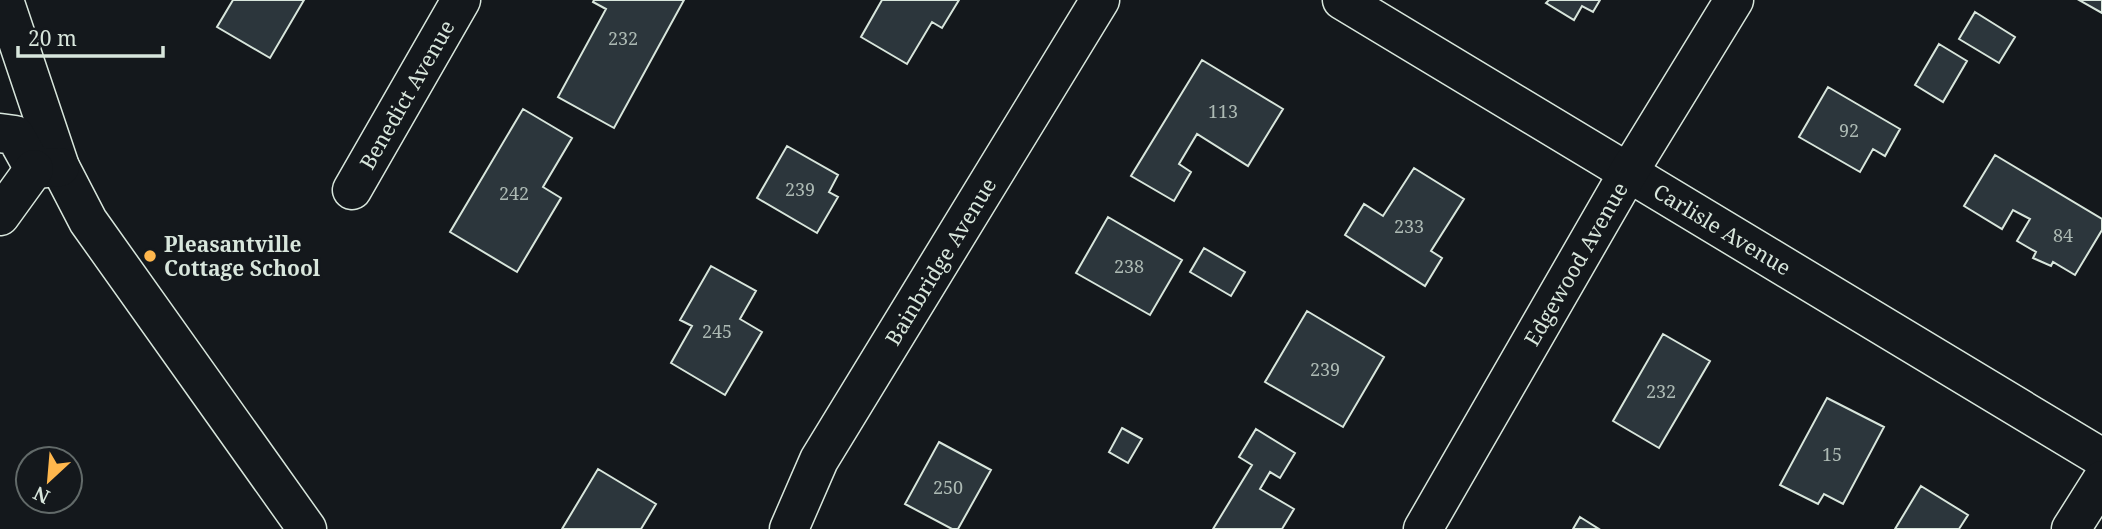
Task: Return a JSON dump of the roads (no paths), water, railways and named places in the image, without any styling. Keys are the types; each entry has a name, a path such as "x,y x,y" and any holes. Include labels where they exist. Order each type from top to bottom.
{"street":[{"path":"4,0 47,168"},
{"name":"Benedict Avenue","path":"352,190 461,0"},
{"name":"Bainbridge Avenue","path":"789,529 819,460 1100,0"},
{"name":"Carlisle Avenue","path":"1342,0 2102,458"},
{"name":"Edgewood Avenue","path":"1423,529 1628,173 1734,0"},
{"path":"0,133 15,135 47,168 88,221 307,529"},
{"path":"0,216 47,168"},
{"path":"2071,529 2102,480"}],"place":[{"name":"Pleasantville Cottage School","path":"150,256"}]}
